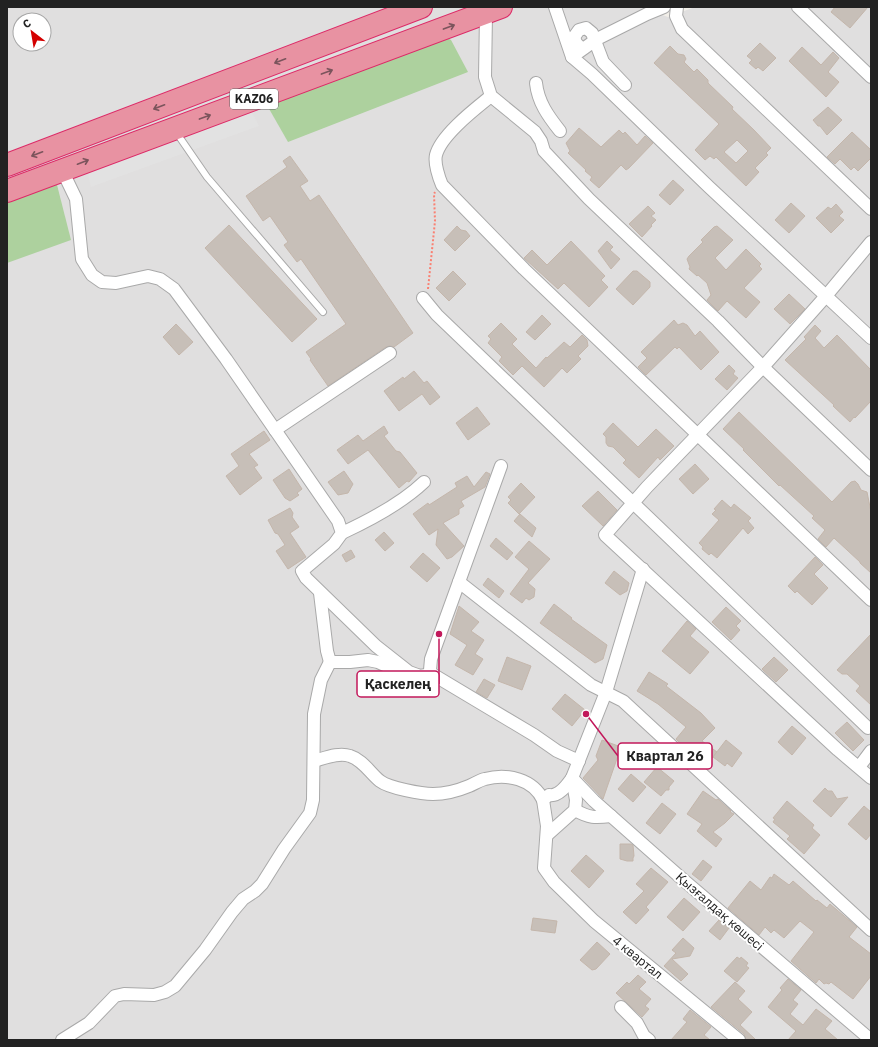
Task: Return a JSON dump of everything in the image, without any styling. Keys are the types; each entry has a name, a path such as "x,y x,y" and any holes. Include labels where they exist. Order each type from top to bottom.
{"highway":[{"name":"KАZ06","path":"7,165 375,21 421,7"},
{"name":"KАZ06","path":"7,191 493,10"}],"street":[{"path":"555,7 577,53 592,74 709,187 871,338"},
{"path":"577,53 595,40 664,7"},
{"path":"677,7 676,16 682,29 871,209"},
{"path":"801,9 871,77"},
{"path":"493,10 486,77 490,96 535,132 541,141 544,151 589,199 718,321 762,367 871,470"},
{"path":"577,53 574,37 579,30 586,28 592,33 603,62 624,85"},
{"path":"536,83 538,94 545,111 560,131"},
{"path":"490,96 465,117 444,139 438,150 435,156 442,185 524,270 871,600"},
{"path":"544,151 542,133 545,111"},
{"path":"62,170 76,199 82,259 92,275 102,282 116,283 148,276 160,279 174,289 226,359 338,521 342,533"},
{"path":"871,242 826,296 762,367 647,487 606,535 838,750 871,778"},
{"path":"424,300 437,315 870,728"},
{"path":"275,430 390,353"},
{"path":"432,674 430,670 431,659 501,466"},
{"path":"409,672 376,646 320,593 306,578 302,571 334,544 342,533 361,524 413,493 424,482"},
{"path":"544,800 548,795 552,796 563,790 572,778 606,692 643,569"},
{"path":"459,582 591,685 623,701 871,930"},
{"path":"62,1040 89,1023 115,996 124,994 154,995 165,992 175,986 205,950 242,899 255,891 262,884 284,849 310,813 313,800 314,714 320,680 330,662 327,652 320,593"},
{"path":"330,662 368,660 378,662 398,671 409,672 420,676 432,674 557,750 579,761"},
{"path":"859,767 871,751"},
{"path":"314,761 342,754 350,756 360,762 388,786 432,794 447,793 459,790 484,779 497,776 523,781 540,793 544,800 548,826 547,835"},
{"path":"547,835 575,810 576,800 572,778"},
{"name":"Қызғалдақ көшесі","path":"572,778 594,801 680,877 871,1040"},
{"path":"575,810 586,816 597,818 611,816"},
{"name":"4 квартал","path":"547,835 544,868 554,882 594,921 739,1040"},
{"path":"621,1008 637,1023 644,1036 649,1040"}],"lane":[{"path":"174,128 207,177 323,312"}],"path":[{"path":"424,300 435,221 434,194 442,185"}],"shaded area":[{"path":"7,7 639,7 668,17 695,7 871,7 871,1040 7,1040"},
{"path":"246,101 259,126 91,187 85,161"}],"green space":[{"path":"442,35 451,40 468,72 288,142 264,100"},
{"path":"55,177 71,240 7,263 7,195"}],"building":[{"path":"835,7 868,7 850,28 831,12"},
{"path":"760,43 776,58 763,71 758,67 756,69 749,63 752,60 747,56"},
{"path":"670,46 678,54 684,55 686,59 684,62 694,72 697,69 708,80 708,83 733,107 732,109 771,148 766,153 768,155 755,168 759,172 746,186 716,157 714,159 710,156 705,160 695,150 719,124 654,63","holes":["737,140 748,151 736,163 724,152"]},
{"path":"802,47 821,65 833,52 839,58 828,72 839,82 826,97 789,61"},
{"path":"828,107 842,120 827,135 813,120"},
{"path":"579,128 601,147 619,130 623,134 625,132 637,145 645,136 653,143 629,168 626,170 621,165 599,188 590,180 592,177 585,171 586,170 568,153 570,151 566,143"},
{"path":"852,132 871,150 871,158 858,171 854,167 851,170 840,159 835,164 827,157"},
{"path":"290,156 308,181 300,186 310,201 319,195 413,333 394,347 386,347 328,386 306,352 346,324 301,259 297,262 284,245 288,242 270,216 263,221 246,196 287,167 283,161"},
{"path":"673,180 684,190 670,205 659,195"},
{"path":"791,203 805,216 789,233 775,220"},
{"path":"836,204 843,212 839,216 844,220 831,233 816,218 828,207 831,209"},
{"path":"648,206 655,213 651,216 656,220 642,237 629,224"},
{"path":"229,225 317,319 292,342 205,248"},
{"path":"457,226 461,230 466,231 470,236 455,251 444,240"},
{"path":"717,226 733,240 715,258 726,270 746,249 761,264 759,266 762,269 744,288 760,302 746,318 727,301 718,311 707,300 711,295 707,283 689,269 690,267 687,259 703,242 701,240 714,227"},
{"path":"571,241 605,276 601,280 608,287 589,307 564,283 558,289 524,258 532,250 547,265"},
{"path":"607,241 613,247 610,250 620,259 611,269 598,251"},
{"path":"453,271 466,284 449,301 436,288"},
{"path":"633,271 637,271 650,282 650,287 633,305 616,289"},
{"path":"789,294 805,309 790,324 774,309"},
{"path":"542,315 551,324 535,340 526,332"},
{"path":"674,320 678,325 683,323 687,325 695,336 700,331 719,352 701,370 679,347 677,349 675,347 646,375 638,367 647,358 641,352"},
{"path":"501,323 517,339 512,344 536,368 546,357 547,358 564,342 570,347 582,335 587,340 588,346 578,356 581,359 567,373 562,368 544,387 522,366 513,375 499,361 502,357 488,343 491,339 488,336"},
{"path":"176,324 193,342 179,355 163,337"},
{"path":"815,325 821,331 815,338 824,348 837,335 871,370 871,401 850,422 833,406 834,405 785,360 806,339 804,337"},
{"path":"729,365 735,371 733,374 738,378 727,390 715,379"},
{"path":"414,371 424,383 427,381 440,397 430,405 422,394 399,411 384,391"},
{"path":"477,407 490,424 468,440 456,423"},
{"path":"739,412 832,502 851,482 855,481 861,490 867,492 871,512 871,573 834,538 826,547 818,539 825,530 812,518 814,516 780,485 779,486 723,429"},
{"path":"613,423 638,447 656,429 674,446 660,460 658,457 639,478 623,463 626,460 613,447 608,446 606,443 606,437 603,434"},
{"path":"384,426 388,433 384,436 396,451 400,452 417,473 409,482 407,481 399,488 368,450 348,464 337,450 358,435 363,441"},
{"path":"264,431 270,440 249,454 258,465 254,467 262,478 240,495 226,476 239,466 231,454"},
{"path":"695,464 709,479 693,494 679,479"},
{"path":"289,469 302,489 297,493 299,495 290,501 285,498 273,480"},
{"path":"344,471 353,484 348,493 338,495 328,482"},
{"path":"486,472 490,474 485,487 461,501 464,506 459,509 459,514 443,523 464,546 452,557 447,559 436,545 438,529 429,535 413,514 428,503 429,505 457,487 455,483 467,476 474,487"},
{"path":"521,483 535,497 519,514 508,503 511,500 508,497"},
{"path":"598,491 617,510 603,526 582,506"},
{"path":"722,500 731,508 734,504 751,518 748,521 754,528 748,534 743,528 717,558 711,553 709,555 702,549 703,547 699,543 719,520 712,514 716,510 714,509"},
{"path":"290,508 293,513 292,517 299,527 290,533 306,557 288,569 276,551 285,545 278,534 275,533 268,520"},
{"path":"520,514 536,528 532,537 514,521"},
{"path":"384,532 394,543 385,551 375,540"},
{"path":"496,538 513,553 507,560 490,546"},
{"path":"529,541 550,559 528,583 535,589 534,597 529,600 526,598 522,603 510,594 529,569 515,557"},
{"path":"351,550 355,557 346,562 342,555"},
{"path":"423,553 440,568 427,582 410,567"},
{"path":"815,557 823,565 814,574 828,588 812,605 797,591 795,593 788,586"},
{"path":"614,571 629,583 627,591 620,595 605,583"},
{"path":"488,578 504,591 499,598 483,585"},
{"path":"554,604 572,618 571,619 607,645 603,659 595,663 540,623"},
{"path":"459,606 479,622 471,631 484,640 475,654 483,659 473,675 455,665 467,645 450,634"},
{"path":"726,607 741,621 736,626 740,630 731,640 712,622"},
{"path":"687,621 696,629 690,636 709,652 690,674 662,651"},
{"path":"871,634 871,705 856,691 860,686 847,674 842,674 837,670"},
{"path":"507,657 531,666 522,690 498,681"},
{"path":"774,657 788,670 776,682 762,669"},
{"path":"649,672 668,684 666,686 701,713 715,728 702,741 717,752 705,767 676,739 686,727 658,704 637,691"},
{"path":"484,679 495,685 487,698 476,692"},
{"path":"565,694 585,710 572,726 552,709"},
{"path":"847,722 864,740 853,751 835,733"},
{"path":"792,726 806,738 792,755 778,742"},
{"path":"602,740 621,747 603,799 583,778 598,760 596,756"},
{"path":"726,740 742,753 732,767 727,763 725,766 713,757"},
{"path":"657,767 674,781 669,787 669,790 666,790 661,796 644,782"},
{"path":"631,774 646,787 633,802 618,789"},
{"path":"825,788 828,791 832,791 837,799 848,797 831,817 813,801"},
{"path":"703,791 716,800 718,799 731,811 730,812 734,814 713,832 722,839 716,847 697,831 702,824 687,814"},
{"path":"787,801 814,825 812,828 820,835 804,854 787,839 790,836 773,822 775,819 773,818"},
{"path":"662,803 676,814 660,834 646,823"},
{"path":"864,806 871,812 871,834 866,840 848,824"},
{"path":"620,844 633,845 633,861 620,859"},
{"path":"586,855 604,871 589,888 571,871"},
{"path":"703,860 712,867 701,881 692,874"},
{"path":"651,868 668,882 646,907 649,910 636,924 623,912 644,891 636,884"},
{"path":"774,874 789,885 793,881 816,901 817,900 827,908 830,904 857,927 849,937 871,954 871,976 853,999 831,982 829,984 824,984 819,979 816,983 791,961 814,932 800,921 784,938 774,930 771,933 765,927 759,935 728,908 750,881 761,890 770,877 772,878"},
{"path":"684,898 700,912 683,931 667,917"},
{"path":"533,918 557,921 555,933 531,930"},
{"path":"719,920 729,928 720,940 709,931"},
{"path":"683,938 694,948 690,956 672,959 688,974 681,981 664,966 676,953 672,950"},
{"path":"597,942 610,954 596,969 592,970 580,960"},
{"path":"737,957 740,959 741,957 748,963 746,966 749,968 737,982 724,971"},
{"path":"638,975 646,982 639,989 651,999 645,1006 649,1009 642,1017 616,993 627,982 629,984"},
{"path":"788,979 801,990 793,1000 798,1004 790,1014 803,1025 816,1009 832,1021 825,1029 838,1040 788,1040 796,1031 768,1007 782,990 780,988"},
{"path":"735,982 745,991 738,999 752,1012 740,1025 755,1039 753,1040 746,1040 744,1034 711,1007"},
{"path":"690,1010 711,1027 704,1035 710,1040 671,1040 687,1022 683,1019"}],"place":[{"name":"Қаскелең","path":"439,634"},
{"name":"Квартал 26","path":"586,714"}]}
